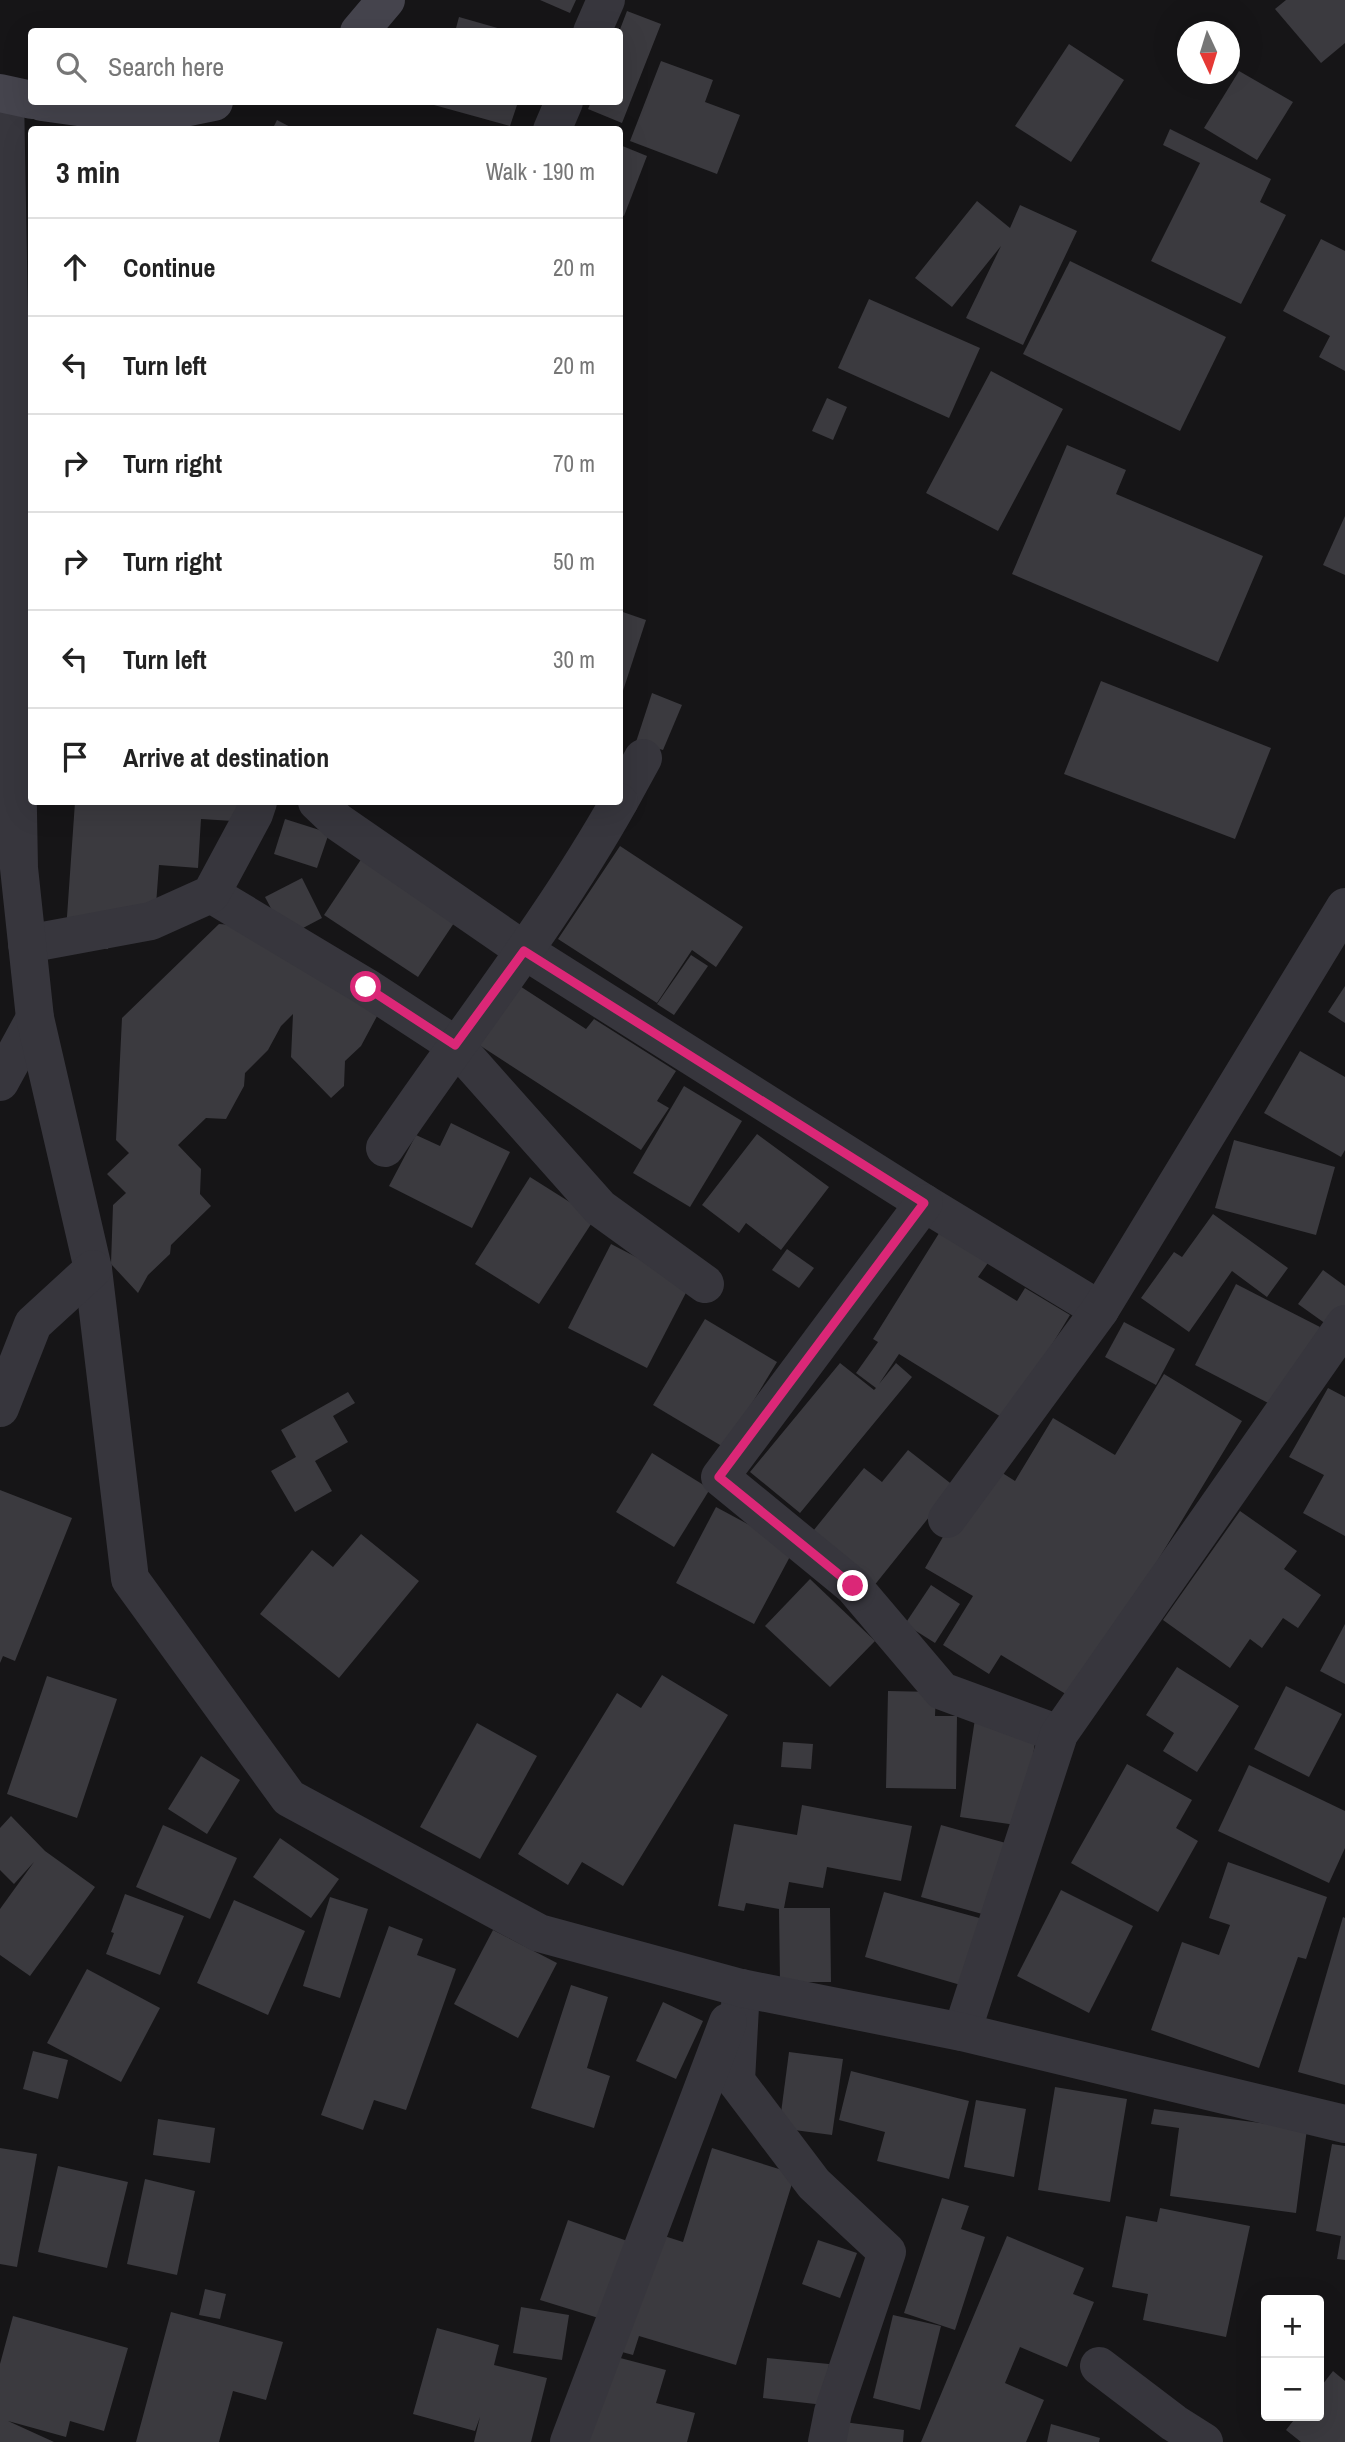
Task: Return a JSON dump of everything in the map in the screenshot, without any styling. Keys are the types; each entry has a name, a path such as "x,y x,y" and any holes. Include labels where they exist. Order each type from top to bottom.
{"main road":[{"path":"362,28 386,0"},
{"path":"64,105 160,113 199,105"}],"street":[{"path":"595,28 606,0"},
{"path":"12,96 19,868 36,1018 93,1269 130,1579 289,1798 540,1933 741,1988 962,2032 1345,2124"},
{"path":"554,126 563,105"},
{"path":"623,794 643,758"},
{"path":"27,944 150,921 211,894 257,805"},
{"path":"320,805 338,822 524,951 924,1203 1100,1310"},
{"path":"385,1148 455,1045 524,951 616,805"},
{"path":"211,894 366,987 455,1045 600,1208 705,1284"},
{"path":"947,1519 1100,1310 1345,906"},
{"path":"0,1082 36,1018"},
{"path":"924,1203 719,1477 853,1586 942,1691 1059,1734"},
{"path":"0,1408 33,1324 93,1269"},
{"path":"962,2032 1059,1734 1345,1324"},
{"path":"569,2442 741,1988"},
{"path":"741,1988 736,2081 814,2184 887,2252 833,2412 827,2442"},
{"path":"1099,2366 1174,2423 1204,2442"}],"building":[{"path":"540,0 576,0 570,13"},
{"path":"1286,0 1345,0 1345,43 1321,63 1275,9"},
{"path":"627,11 661,24 622,123 588,109 590,105 623,105 623,28 621,28"},
{"path":"459,17 498,28 456,28"},
{"path":"1069,44 1124,80 1071,162 1015,126"},
{"path":"661,61 713,80 705,102 740,115 717,174 630,141"},
{"path":"1240,72 1293,102 1257,160 1204,128 1231,84 1240,84"},
{"path":"434,105 517,105 510,126"},
{"path":"277,120 288,126 274,126"},
{"path":"1170,129 1271,179 1260,202 1286,215 1241,304 1151,261 1200,163 1163,145"},
{"path":"623,146 647,156 623,216"},
{"path":"977,201 1010,228 1020,205 1077,231 1023,345 966,318 1001,246 952,307 915,278"},
{"path":"1321,239 1345,251 1345,371 1319,357 1330,336 1283,311"},
{"path":"1070,261 1226,337 1180,431 1023,354"},
{"path":"869,299 980,348 949,418 838,368"},
{"path":"991,371 1063,409 998,531 926,493"},
{"path":"827,398 847,407 833,440 812,431"},
{"path":"1067,445 1126,470 1116,494 1263,556 1218,662 1012,574"},
{"path":"1345,516 1345,575 1323,565"},
{"path":"623,612 646,620 623,691"},
{"path":"1101,681 1271,748 1235,839 1064,774"},
{"path":"652,693 682,705 663,750 636,742"},
{"path":"75,805 251,805 249,822 201,819 198,868 159,865 155,918 111,914 108,949 65,945"},
{"path":"285,819 329,833 317,868 274,854"},
{"path":"620,846 743,927 716,967 692,950 657,1003 558,939"},
{"path":"364,855 458,917 418,977 324,915"},
{"path":"302,878 322,918 286,937 265,897"},
{"path":"219,924 233,925 383,1005 361,1046 345,1061 344,1086 331,1098 291,1057 293,1014 281,1026 268,1050 245,1073 244,1086 226,1119 206,1118 178,1145 201,1169 200,1194 211,1206 171,1245 170,1254 148,1275 138,1293 111,1264 113,1205 126,1193 107,1174 129,1153 116,1140 122,1018"},
{"path":"691,955 708,966 674,1015 657,1004"},
{"path":"509,979 586,1029 594,1019 676,1071 657,1101 669,1108 641,1150 470,1039"},
{"path":"1345,986 1345,1023 1328,1012"},
{"path":"1300,1051 1345,1077 1345,1150 1341,1157 1264,1113"},
{"path":"684,1086 742,1121 690,1207 633,1173"},
{"path":"451,1123 510,1152 472,1228 389,1186 416,1135 440,1146"},
{"path":"757,1134 829,1187 781,1250 746,1223 739,1233 702,1205"},
{"path":"1234,1140 1335,1167 1316,1235 1215,1208"},
{"path":"530,1177 595,1218 539,1304 475,1264"},
{"path":"1213,1214 1288,1268 1267,1297 1232,1271 1189,1332 1141,1298 1174,1252 1182,1257"},
{"path":"941,1230 990,1260 978,1277 1017,1301 1025,1288 1070,1315 1006,1420 899,1354 879,1384 896,1363 912,1377 800,1513 750,1472 840,1363 874,1390 876,1388 856,1373 878,1342 873,1339"},
{"path":"611,1244 690,1285 647,1368 568,1328"},
{"path":"787,1249 814,1268 799,1288 772,1270"},
{"path":"1323,1270 1345,1286 1345,1312 1333,1329 1298,1304"},
{"path":"1236,1284 1320,1327 1278,1408 1195,1365"},
{"path":"705,1319 777,1362 725,1448 653,1405"},
{"path":"1124,1322 1175,1349 1156,1385 1105,1357"},
{"path":"1164,1374 1242,1421 1074,1699 1001,1655 989,1674 943,1645 973,1596 925,1568 951,1523 993,1467 1015,1481 1053,1418 1115,1455"},
{"path":"1328,1388 1345,1397 1345,1536 1303,1513 1324,1475 1289,1457"},
{"path":"348,1392 355,1403 333,1416 348,1442 315,1461 332,1491 295,1512 271,1471 296,1457 281,1430"},
{"path":"908,1450 954,1486 869,1592 805,1541 864,1468 882,1482"},
{"path":"652,1453 710,1489 674,1547 616,1512"},
{"path":"0,1490 72,1518 15,1661 3,1656 0,1663"},
{"path":"716,1507 794,1549 754,1624 676,1583"},
{"path":"1240,1511 1297,1551 1284,1569 1321,1595 1298,1628 1283,1618 1262,1648 1250,1639 1230,1668 1163,1620"},
{"path":"361,1534 419,1581 339,1678 260,1614 312,1550 333,1567"},
{"path":"810,1579 875,1641 830,1687 765,1626"},
{"path":"931,1585 960,1604 935,1643 905,1624"},
{"path":"1345,1624 1345,1684 1320,1671"},
{"path":"1177,1667 1239,1706 1197,1772 1163,1751 1174,1733 1146,1715"},
{"path":"662,1675 728,1715 623,1886 582,1862 568,1885 518,1854 617,1693 641,1708"},
{"path":"47,1676 117,1699 77,1818 7,1794"},
{"path":"1286,1686 1342,1714 1309,1777 1254,1749"},
{"path":"888,1691 936,1692 935,1716 957,1716 956,1789 886,1788"},
{"path":"975,1719 1037,1728 1023,1826 960,1817"},
{"path":"477,1723 537,1756 480,1859 420,1827"},
{"path":"783,1742 813,1744 811,1769 781,1767"},
{"path":"201,1756 240,1780 207,1834 168,1809"},
{"path":"1127,1764 1192,1800 1176,1828 1198,1841 1158,1912 1071,1863"},
{"path":"1249,1765 1345,1811 1345,1848 1329,1883 1218,1831"},
{"path":"802,1805 912,1826 901,1881 827,1867 823,1888 789,1882 784,1908 830,1908 831,1982 780,1982 779,1909 746,1903 744,1911 718,1906 734,1824 797,1835"},
{"path":"11,1816 45,1851 95,1887 30,1976 0,1955 0,1909 34,1862 14,1884 0,1870 0,1828"},
{"path":"163,1825 237,1858 210,1919 136,1887"},
{"path":"941,1825 1013,1845 993,1917 921,1897"},
{"path":"280,1838 339,1879 311,1918 253,1877"},
{"path":"1228,1862 1327,1897 1306,1959 1298,1957 1259,2068 1151,2030 1182,1942 1219,1955 1230,1925 1209,1918"},
{"path":"1061,1890 1133,1926 1089,2013 1017,1976"},
{"path":"884,1892 983,1919 964,1986 865,1957"},
{"path":"125,1894 184,1916 160,1975 106,1954"},
{"path":"330,1897 368,1909 340,1998 303,1986"},
{"path":"234,1900 305,1931 268,2015 197,1983"},
{"path":"1343,1917 1345,1918 1345,2085 1298,2072"},
{"path":"389,1926 423,1939 417,1955 456,1969 406,2110 374,2100 363,2130 321,2115"},
{"path":"493,1930 557,1963 518,2038 454,2004"},
{"path":"87,1969 160,2008 121,2082 47,2043"},
{"path":"571,1985 608,1997 587,2068 610,2076 594,2128 531,2108"},
{"path":"663,2002 703,2021 676,2079 636,2061"},
{"path":"33,2051 68,2060 58,2099 23,2089"},
{"path":"789,2052 843,2059 832,2135 779,2128"},
{"path":"851,2071 969,2101 949,2179 877,2161 885,2132 839,2120"},
{"path":"1055,2087 1127,2099 1110,2202 1038,2190"},
{"path":"976,2100 1026,2109 1014,2177 964,2167"},
{"path":"1154,2109 1307,2129 1296,2213 1170,2196 1179,2128 1151,2124"},
{"path":"158,2119 215,2128 210,2163 153,2155"},
{"path":"1332,2144 1345,2146 1345,2260 1337,2259 1341,2236 1316,2231"},
{"path":"0,2148 37,2154 17,2267 0,2264"},
{"path":"712,2148 795,2174 736,2365 639,2336 633,2355 622,2352 658,2234 683,2242"},
{"path":"58,2166 128,2182 107,2268 38,2252"},
{"path":"145,2179 195,2191 177,2275 127,2264"},
{"path":"942,2198 969,2206 961,2229 985,2237 955,2330 904,2313"},
{"path":"1160,2208 1250,2226 1226,2337 1143,2320 1148,2294 1112,2287 1126,2216 1157,2222"},
{"path":"568,2220 633,2243 605,2320 540,2300"},
{"path":"1007,2236 1084,2268 1073,2294 1094,2302 1067,2367 1020,2347 1005,2383 1044,2400 1026,2442 921,2442"},
{"path":"818,2240 857,2253 840,2298 802,2284"},
{"path":"205,2289 226,2294 220,2319 199,2315"},
{"path":"521,2307 569,2315 562,2360 513,2353"},
{"path":"171,2312 283,2342 266,2400 233,2391 219,2442 136,2442"},
{"path":"893,2315 941,2326 920,2410 873,2398"},
{"path":"13,2316 128,2348 104,2431 70,2421 66,2437 8,2421 54,2442 0,2442 0,2364"},
{"path":"437,2328 499,2345 494,2365 547,2378 531,2442 474,2442 480,2417 475,2431 413,2414"},
{"path":"605,2354 666,2370 656,2403 695,2413 687,2442 581,2442"},
{"path":"767,2358 829,2364 824,2405 763,2398"},
{"path":"1333,2371 1345,2381 1345,2442 1301,2442 1286,2430 1293,2421 1324,2421 1324,2383"},
{"path":"844,2422 904,2430 903,2442 841,2442"},
{"path":"1051,2424 1100,2438 1099,2442 1047,2442"}],"route":[{"path":"366,987 455,1045 524,951 924,1203 719,1477 853,1586"}]}
